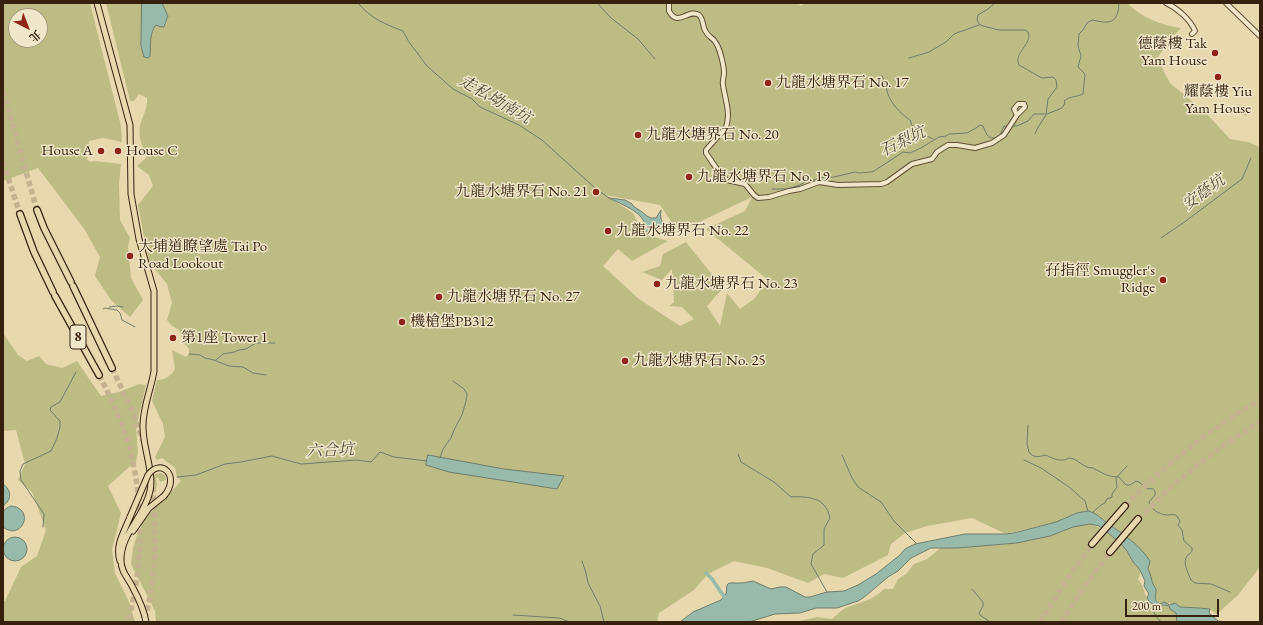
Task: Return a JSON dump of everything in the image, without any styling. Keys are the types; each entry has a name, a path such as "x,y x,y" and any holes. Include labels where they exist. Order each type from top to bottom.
{"highway":[{"name":"8","path":"37,210 42,224 112,368"},
{"name":"8","path":"20,214 34,252 54,294 99,375"},
{"path":"1092,544 1125,506"},
{"path":"1110,552 1138,519"}],"main road":[{"path":"97,3 130,125 131,194 139,239 154,291 154,371 143,420 143,438 150,477 150,489 146,503 126,540 122,552 122,566"},
{"path":"126,540 149,508 164,496 170,486 171,476 164,469 156,468 148,475 118,547 124,572 141,603 146,622"}],"street":[{"path":"670,3 669,11 675,17 681,18 693,13 701,17 705,31 717,44 724,68 723,83 729,113 728,122 726,127 706,150 706,153 721,175 727,180 745,184 758,198 800,190 819,182 840,185 884,183 910,165 920,161 932,159 937,152 948,145 975,148 1000,139 1006,133 1016,115"},
{"path":"1166,3 1176,9 1192,26 1195,31 1192,34"},
{"path":"1226,3 1260,36"}],"shaded area":[{"path":"3,3 90,3 121,126 122,142 103,138 89,141 87,160 91,162 95,161 121,164 119,184 120,220 130,238 128,247 131,278 143,300 130,317 111,300 95,276 100,257 85,230 38,168 3,181"},
{"path":"106,3 142,3 141,46 144,57 148,58 150,56 150,40 153,28 155,25 163,28 168,18 162,3 797,3 801,6 804,3 1127,3 1145,17 1166,25 1181,28 1158,57 1170,83 1206,113 1230,139 1248,142 1260,147 1260,567 1238,595 1217,614 1208,608 1186,610 1169,603 1160,603 1154,597 1145,558 1141,550 1129,538 1096,514 1089,511 1077,513 1056,522 1006,534 972,518 927,526 905,533 891,544 888,555 843,578 824,574 808,583 767,568 734,561 708,574 694,590 659,613 657,622 156,622 155,611 131,564 133,548 137,535 145,519 181,481 177,477 175,468 162,458 157,460 155,457 165,437 163,424 152,401 157,380 168,377 175,369 172,350 186,357 189,354 189,349 184,343 179,330 171,325 167,320 172,303 167,284 150,263 138,205 153,186 149,175 137,166 147,157 141,142 140,130 147,105 147,98 139,94 134,101 130,101","holes":["605,195 660,205 679,233 752,197 745,211 706,229 768,280 754,299 740,309 727,293 720,326 707,306 723,288 686,242 663,254 660,266 642,272 662,280 672,269 674,302 669,306 682,307 694,319 680,326 639,299 603,266 618,249 632,261 668,241 644,234 633,213"]},
{"path":"142,3 162,3 168,16 164,27 156,25 152,32 150,56 148,58 144,57 141,46"},
{"path":"1238,104 1249,110 1246,116 1235,111"},
{"path":"609,198 625,200 651,218 656,218 661,210 662,221 674,232 673,237 664,229 658,228 653,231 645,232 645,225 639,215 633,210"},
{"path":"3,333 18,355 27,361 39,356 46,364 62,368 77,361 101,396 119,392 139,384 146,385 136,428 138,452 136,461 108,486 121,513 112,550 115,573 129,602 135,622 3,622 3,601 5,601 21,567 37,556 46,530 32,492 18,480 25,464 16,430 3,431"},
{"path":"428,455 504,469 564,476 557,489 449,472 426,465"},
{"path":"161,473 165,475 166,480 160,482 158,477 156,478 157,485 155,493 154,476"},
{"path":"3,484 8,489 10,495 8,501 3,506"},
{"path":"11,506 19,508 23,512 24,523 16,530 10,530 3,527 3,511"},
{"path":"1089,511 1096,514 1125,535 1146,555 1150,561 1148,569 1156,589 1156,601 1160,604 1164,602 1170,605 1175,603 1180,607 1210,609 1209,613 1218,621 1227,622 1177,622 1176,613 1170,609 1169,606 1163,605 1159,607 1149,602 1147,597 1149,594 1144,586 1145,581 1140,570 1133,562 1127,551 1120,543 1099,526 1090,524 1073,527 1050,536 1017,543 957,548 931,548 911,558 898,571 888,577 863,598 837,608 816,608 800,613 775,614 749,622 680,622 693,612 721,600 726,594 727,585 729,583 753,581 771,589 786,587 805,597 827,592 844,591 858,585 876,574 900,555 905,549 915,544 965,534 1014,533 1056,522 1077,513"},
{"path":"1090,524 1110,534 1126,549 1140,570 1138,579 1149,603 1159,607 1168,606 1177,611 1179,622 796,622 817,617 832,619 846,608 872,598 884,589 893,589 898,579 906,574 914,564 927,559 942,547 957,548 1017,543 1050,536 1073,527"},
{"path":"15,537 24,540 27,549 24,558 15,561 6,558 3,549 6,540"}],"waterway":[{"name":"走私坳南坑","path":"358,3 373,17 403,31 409,42 427,66 453,89 472,99 480,107 519,125 542,140 595,188 609,198"},
{"path":"597,3 611,18 638,39 655,59"},
{"path":"995,3 978,15 977,20 979,24 999,30 1025,30 1028,32 1028,41 1019,56 1019,65 1042,78 1053,77 1056,80 1057,87 1048,99 1046,115 1035,134"},
{"path":"1047,114 1062,108 1066,99 1083,94 1085,74 1078,67 1081,56 1078,46 1079,34 1087,23 1092,20 1108,22 1115,19 1119,3"},
{"path":"909,58 929,52 946,42 954,34 979,25"},
{"path":"882,76 888,95 896,108 911,121 911,124 921,133 933,139"},
{"path":"1012,126 1017,126 1028,121 1034,114 1045,114"},
{"name":"石梨坑","path":"772,189 787,189 805,182 825,177 834,177 855,172 872,172 903,152 910,153 939,137 949,134 967,133 980,125 983,126 987,135 991,138 995,138 1000,135 1004,126 1008,126"},
{"name":"安蔭坑","path":"1161,238 1242,179 1251,158"},
{"path":"109,307 123,307"},
{"path":"103,309 117,310 120,313 122,320 135,327"},
{"path":"216,360 223,354 246,349 256,343 275,343"},
{"path":"189,354 200,355 229,366 243,367 253,373 266,375"},
{"path":"43,527 44,514 21,480 20,471 23,464 51,451 57,438 60,421 50,410 51,407 60,402 76,372"},
{"path":"440,458 443,449 451,438 462,415 466,401 467,394 464,389 453,381"},
{"path":"1028,425 1027,444 1029,452 1032,455 1038,457 1045,455 1061,460 1069,458 1073,459 1086,467 1093,468 1111,476 1119,477 1126,485 1130,485 1136,481 1147,489 1154,489 1155,495 1149,502 1151,507 1155,511 1166,515 1176,515 1180,521 1178,525 1182,530 1184,541 1192,548 1192,551 1185,560 1191,580 1195,583 1211,584 1230,592"},
{"name":"六合坑","path":"177,477 196,475 225,464 272,456 301,464 357,460 371,462 380,452 394,457 427,461"},
{"path":"738,454 741,462 774,482 791,497 812,498 826,507 830,518 824,529 824,545 813,554 811,564 827,592"},
{"path":"842,455 852,478 858,487 881,502 894,521 916,543"},
{"path":"1024,460 1041,468 1069,487 1085,501 1088,511"},
{"path":"1117,477 1127,466"},
{"path":"1093,512 1105,503 1107,499 1112,497 1112,494 1117,487 1116,478"},
{"path":"582,561 588,583 600,606 604,622"},
{"path":"706,573 727,601"},
{"path":"972,589 983,602 983,606 979,613 980,615 990,622"},
{"path":"1154,604 1153,609 1155,614 1162,622"},
{"path":"513,615 559,618 570,622"}],"tunnel":[{"path":"3,91 37,210"},
{"path":"3,162 20,214"},
{"path":"112,368 130,406 143,441"},
{"path":"99,375 123,427 130,451 139,500 140,549 134,598 128,622"},
{"path":"1125,506 1172,461 1223,423 1260,400"},
{"path":"1138,519 1196,466 1227,443 1260,422"},
{"path":"145,619 152,585 155,551 155,517 152,483"},
{"path":"1040,622 1092,544"},
{"path":"1061,622 1110,552"}],"place":[{"name":"德蔭樓 Tak Yam House","path":"1215,53"},
{"name":"耀蔭樓 Yiu Yam House","path":"1218,77"},
{"name":"九龍水塘界石 No. 17","path":"768,83"},
{"name":"九龍水塘界石 No. 20","path":"638,135"},
{"name":"House A","path":"101,151"},
{"name":"House C","path":"118,151"},
{"name":"九龍水塘界石 No. 19","path":"689,177"},
{"name":"九龍水塘界石 No. 21","path":"596,192"},
{"name":"九龍水塘界石 No. 22","path":"608,231"},
{"name":"大埔道瞭望處 Tai Po Road Lookout","path":"130,256"},
{"name":"孖指徑 Smuggler's Ridge","path":"1163,280"},
{"name":"九龍水塘界石 No. 23","path":"657,284"},
{"name":"九龍水塘界石 No. 27","path":"439,297"},
{"name":"機槍堡PB312","path":"402,322"},
{"name":"第1座 Tower 1","path":"173,338"},
{"name":"九龍水塘界石 No. 25","path":"625,361"}]}
